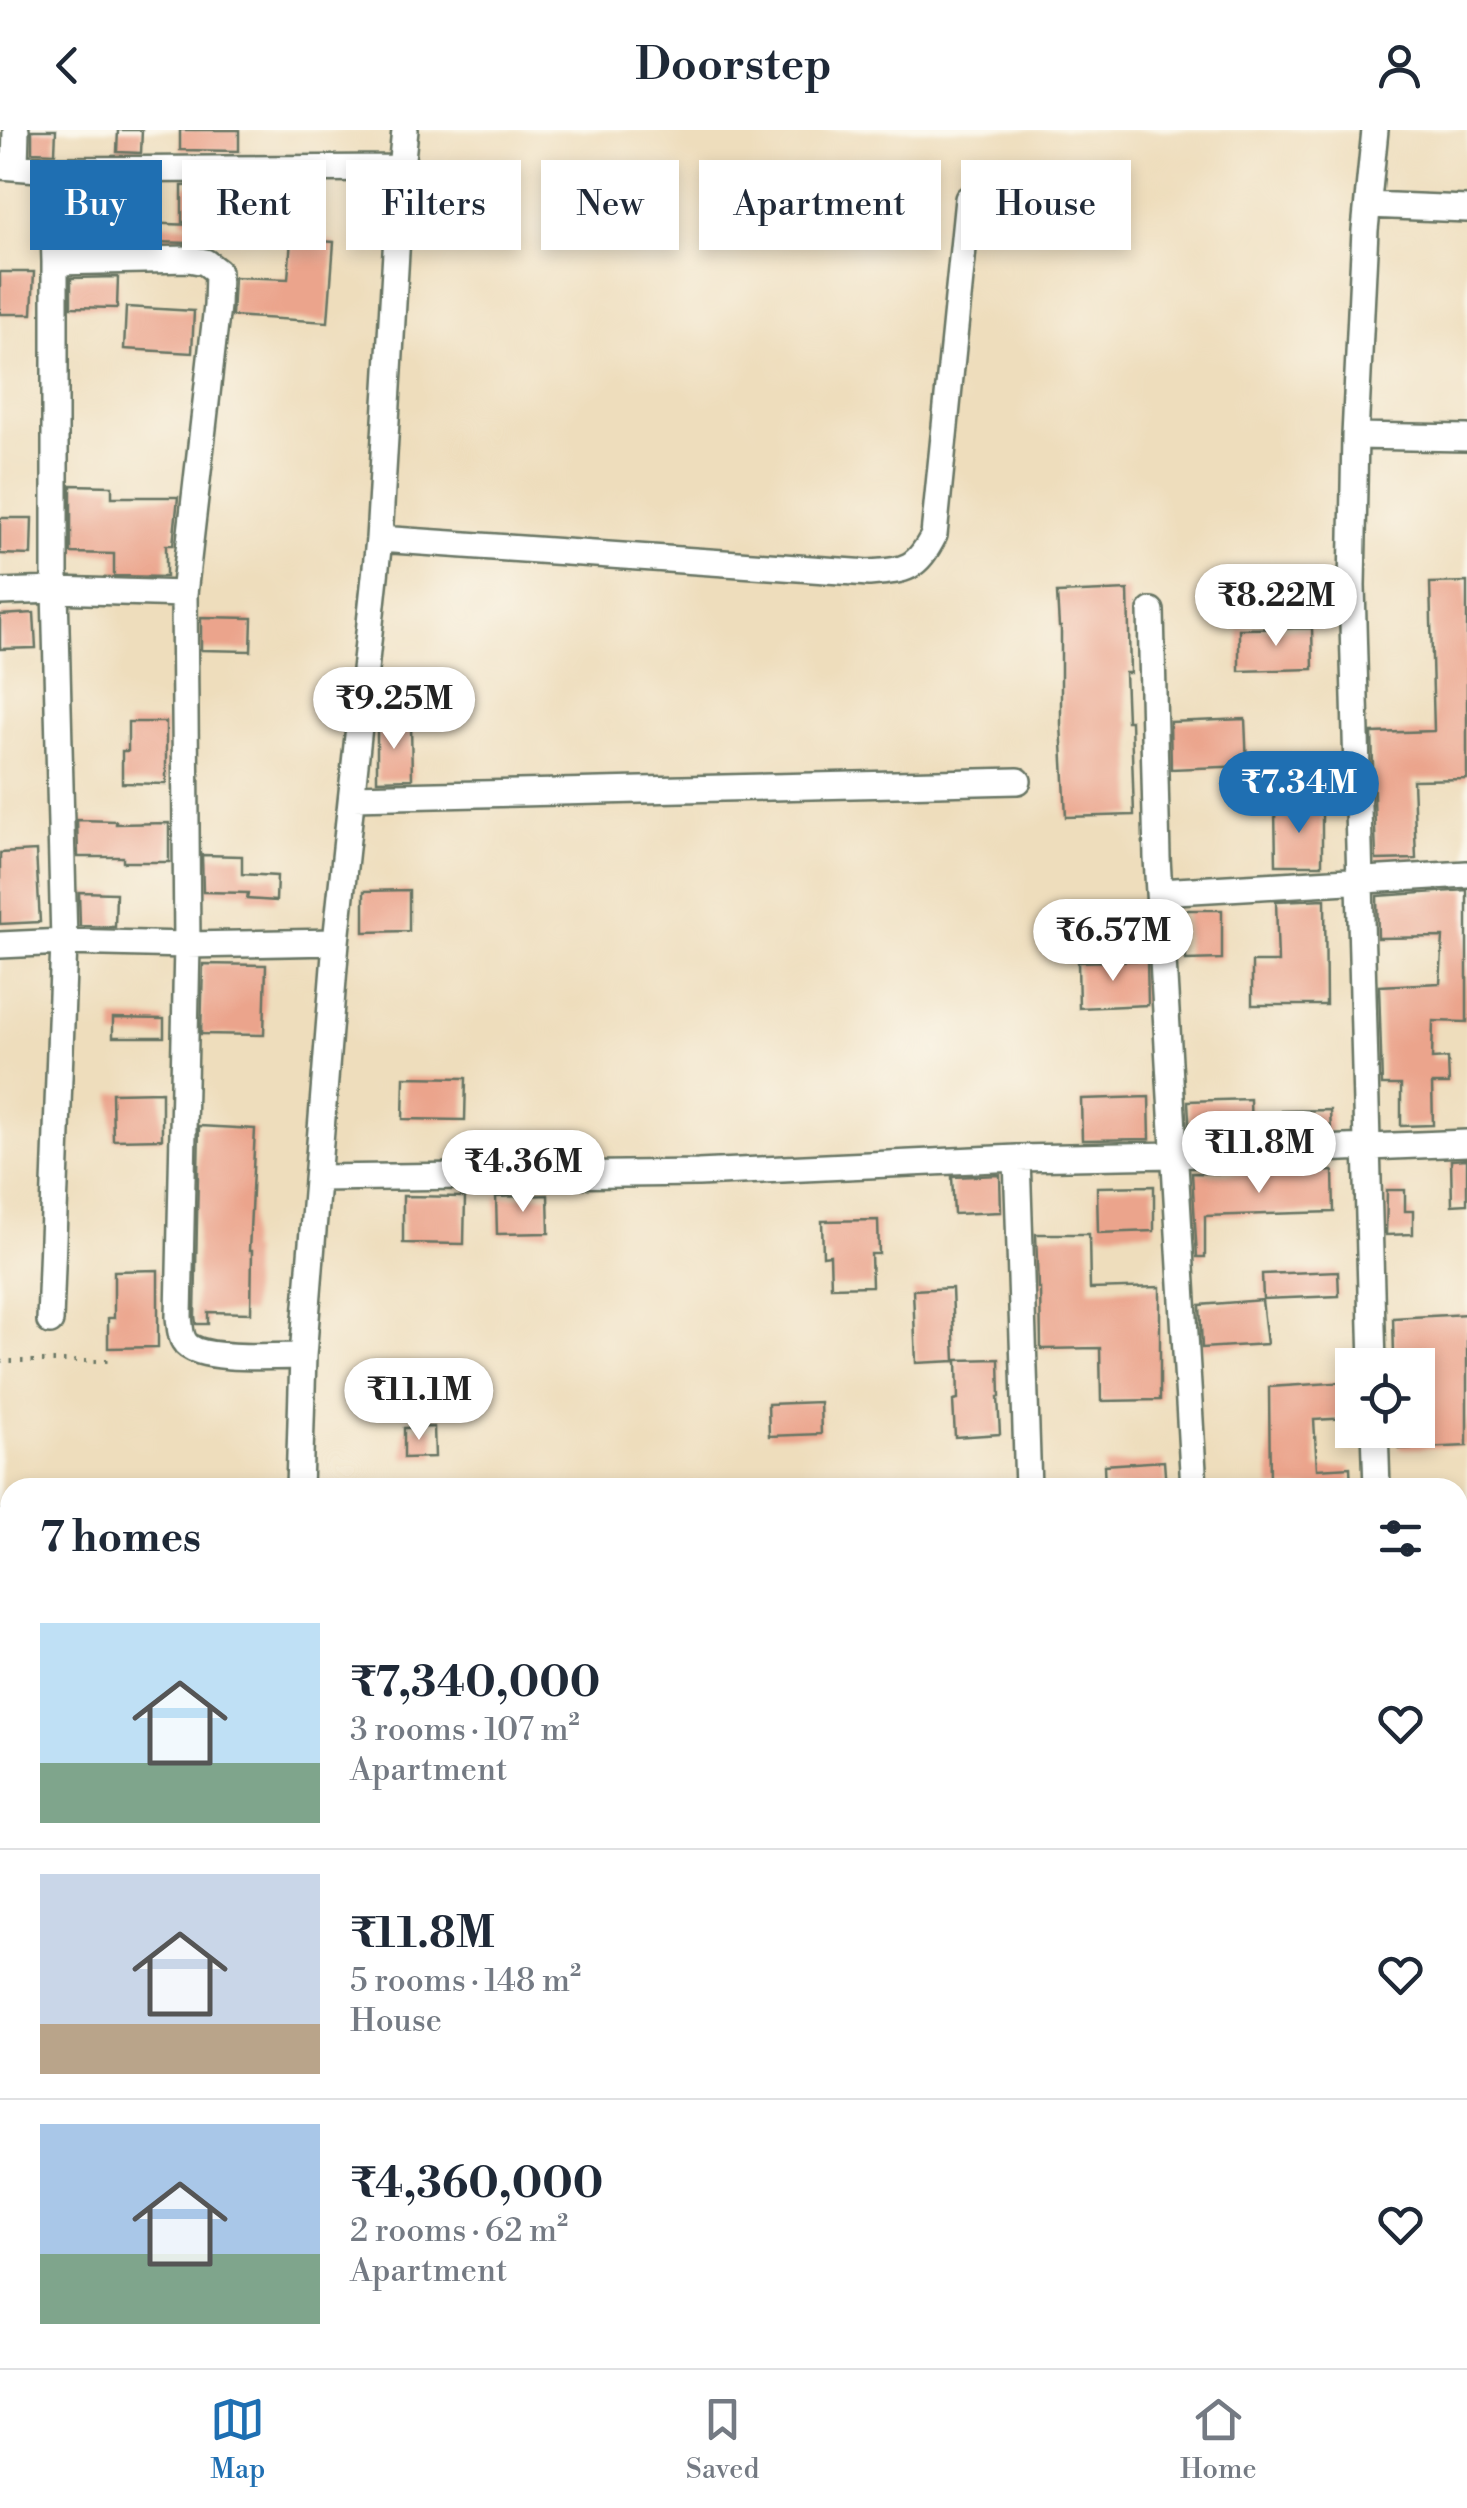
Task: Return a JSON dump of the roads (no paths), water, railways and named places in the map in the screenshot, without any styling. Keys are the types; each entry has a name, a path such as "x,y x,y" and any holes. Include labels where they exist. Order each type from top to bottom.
{"street":[{"path":"8,166 16,130"},
{"path":"402,160 405,130"},
{"path":"1374,130 1355,436 1352,586 1374,1348"},
{"path":"162,169 346,168"},
{"path":"1368,205 1467,209"},
{"path":"50,1320 64,942 55,590 55,250"},
{"path":"299,1478 303,1356 336,942 379,540 396,250"},
{"path":"379,540 869,573 903,570 924,556 934,536 963,250"},
{"path":"55,262 189,259 205,262 218,272 184,594 187,946 179,1317 183,1340 192,1350 210,1354 303,1356"},
{"path":"1355,436 1467,438"},
{"path":"0,592 184,594"},
{"path":"1151,611 1159,892 1193,1478"},
{"path":"353,797 1018,781"},
{"path":"1159,892 1467,874"},
{"path":"0,945 336,942"},
{"path":"318,1178 698,1174 1016,1158 1174,1156 1467,1143"},
{"path":"1016,1158 1028,1478"},
{"path":"1376,1448 1377,1478"}]}
